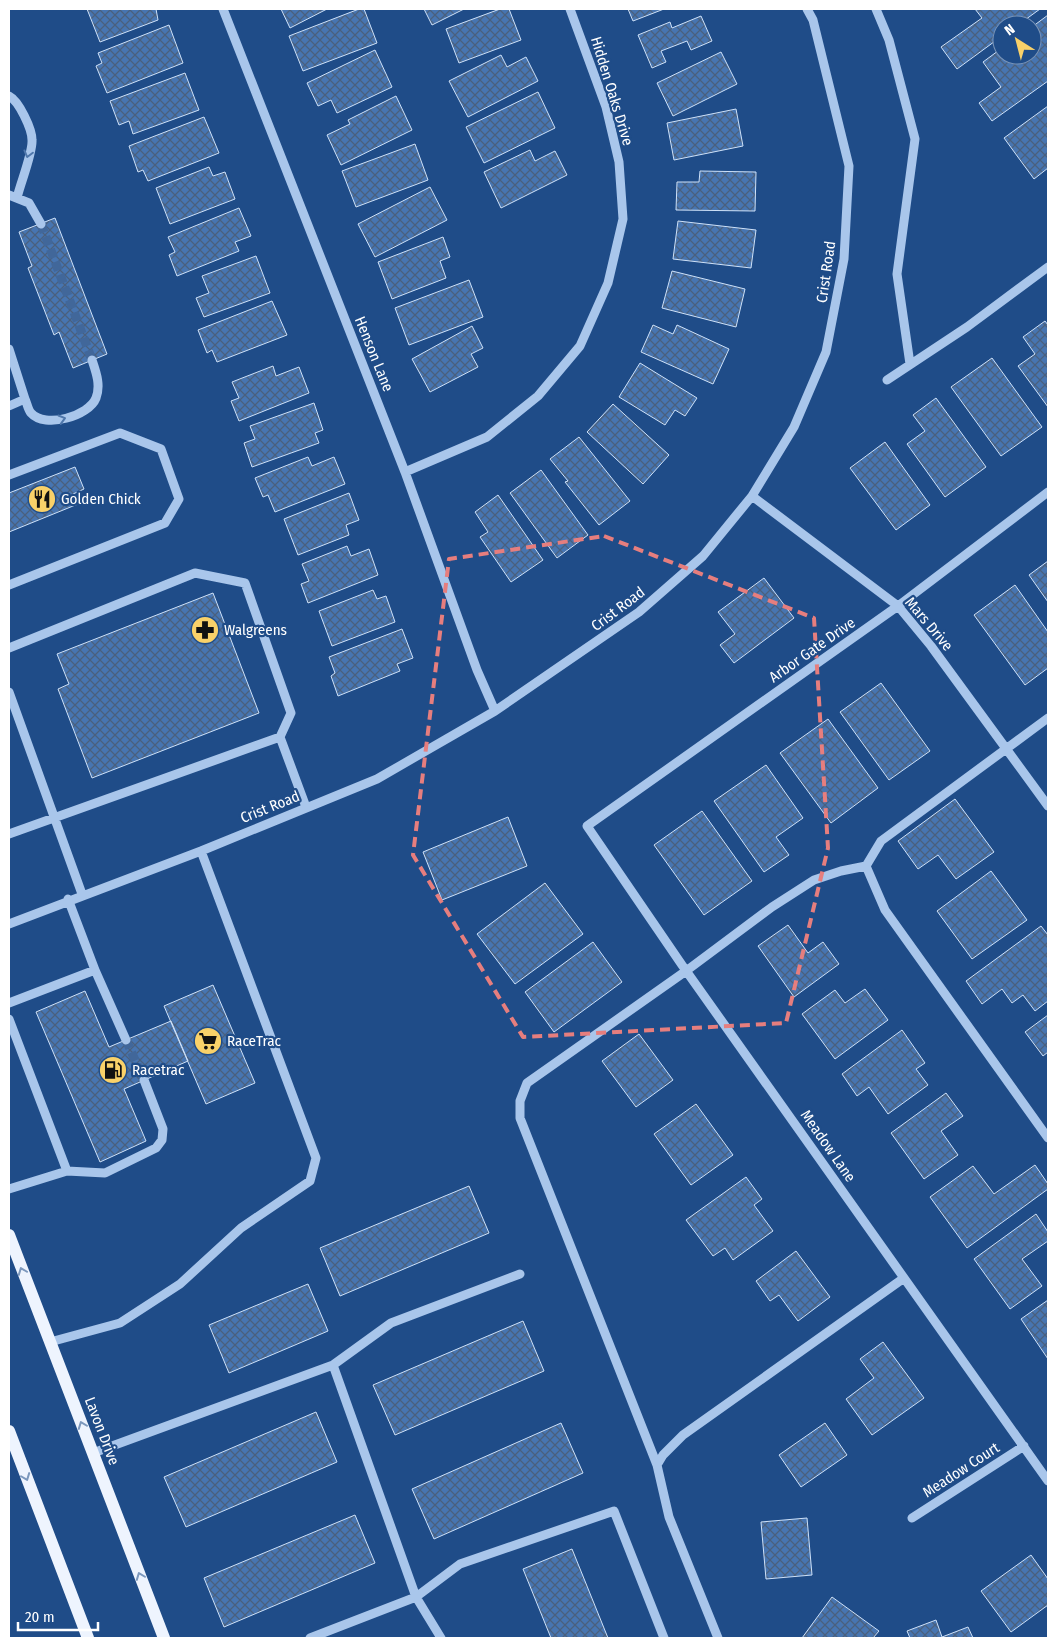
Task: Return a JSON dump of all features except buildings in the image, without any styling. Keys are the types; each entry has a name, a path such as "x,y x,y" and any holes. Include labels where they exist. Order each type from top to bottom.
{"main road":[{"name":"Lavon Drive","path":"9,1235 164,1638"},
{"path":"9,1431 88,1638"}],"street":[{"name":"Henson Lane","path":"223,9 405,472 477,670 495,711"},
{"name":"Hidden Oaks Drive","path":"405,472 487,437 538,396 580,346 608,283 623,219 619,162 606,107 570,9"},
{"name":"Crist Road","path":"9,924 82,894 201,851 377,779 495,711 640,612 703,556 752,496 794,427 826,352 844,259 849,166 813,20 806,9"},
{"path":"876,9 889,40 916,139 897,274 910,364"},
{"path":"9,96 13,98 25,116 32,140 13,196 29,203 41,224"},
{"path":"887,380 967,327 1048,267"},
{"path":"9,349 31,413 42,420 57,421 86,410 96,399 98,380 92,360"},
{"path":"9,406 25,399"},
{"path":"9,475 120,433 161,449 180,499 164,523 9,585"},
{"name":"Arbor Gate Drive","path":"588,826 898,606 1048,492"},
{"name":"Mars Drive","path":"752,496 898,606 931,646 1048,806"},
{"path":"9,648 194,574 245,583 291,713 280,737 306,807"},
{"path":"9,692 82,894"},
{"path":"718,1638 669,1516 657,1465 520,1118 520,1101 527,1083 686,971 772,906 814,880 841,871 866,866 881,841 1048,718"},
{"path":"9,834 280,737"},
{"name":"Meadow Lane","path":"588,826 686,971 1048,1481"},
{"path":"50,1342 120,1323 180,1284 241,1228 310,1181 316,1158 201,851"},
{"path":"866,866 885,910 1048,1138"},
{"path":"68,900 95,970 126,1040"},
{"path":"9,1003 95,970"},
{"path":"9,1018 67,1171"},
{"path":"9,1190 67,1171 105,1173 156,1148 162,1140 163,1129 144,1080"},
{"path":"93,1454 333,1365 391,1324 520,1274"},
{"path":"657,1465 663,1455 683,1434 904,1278"},
{"path":"333,1365 416,1597 441,1638"},
{"name":"Meadow Court","path":"912,1518 1024,1446"},
{"path":"310,1638 416,1597 460,1564 614,1511 664,1638"}],"highlighted area":[{"path":"604,536 814,618 828,848 786,1023 523,1037 413,855 449,559"}],"tunnel":[{"path":"41,224 92,360"},
{"path":"126,1040 144,1080"}],"place":[{"name":"Golden Chick","path":"42,499"},
{"name":"Walgreens","path":"205,630"},
{"name":"RaceTrac","path":"208,1041"},
{"name":"Racetrac","path":"113,1070"}]}
